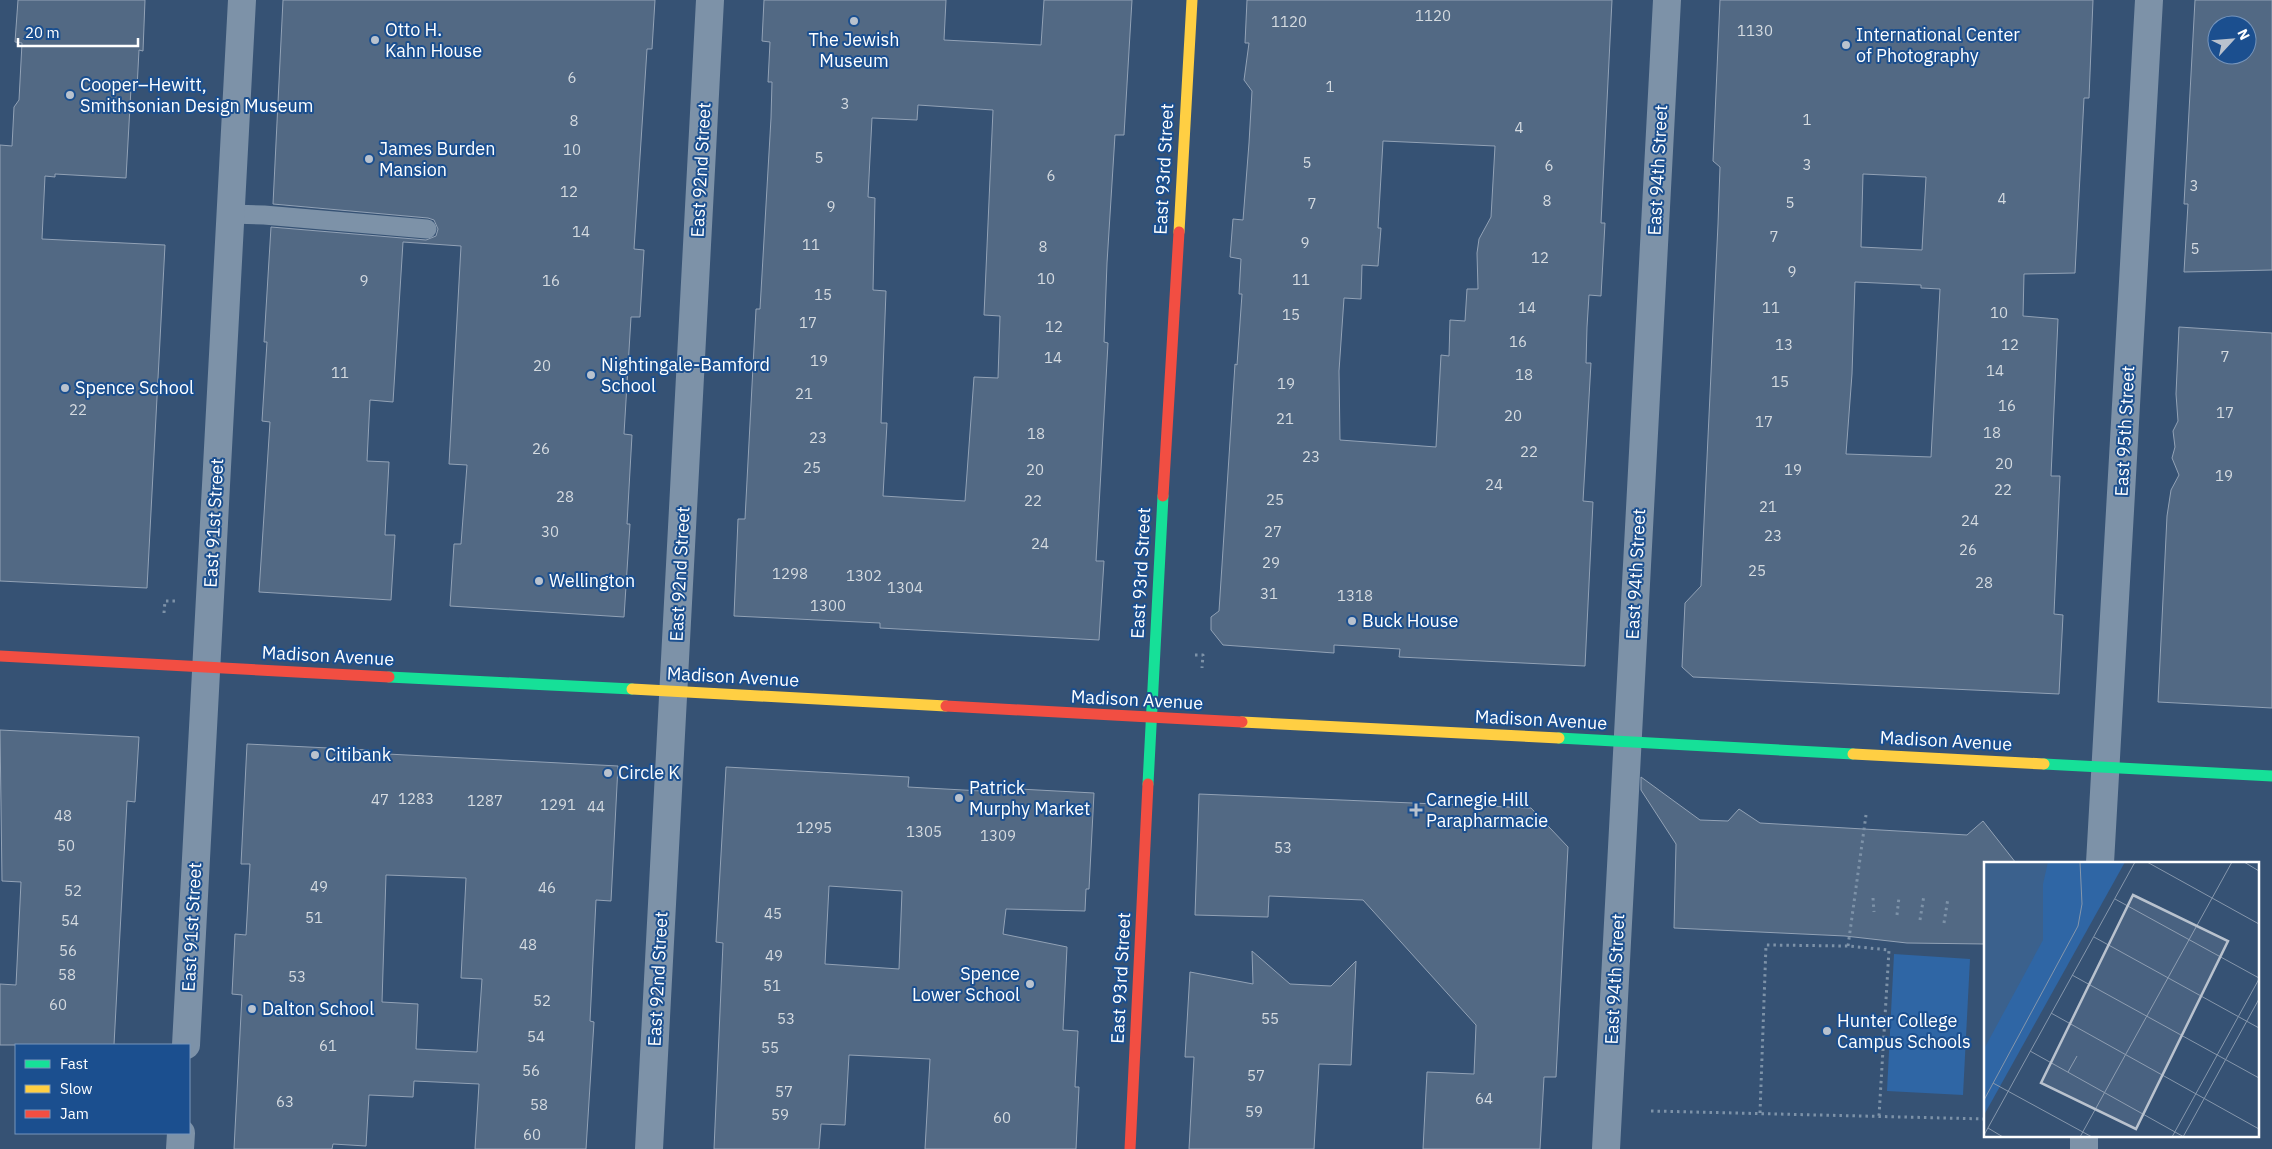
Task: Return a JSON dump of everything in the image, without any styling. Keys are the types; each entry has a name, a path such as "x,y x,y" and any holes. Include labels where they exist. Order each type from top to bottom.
{"main road":[{"name":"East 93rd Street","path":"1130,1149 1192,0"},
{"name":"Madison Avenue","path":"0,656 2272,776"}],"street":[{"name":"East 91st Street","path":"186,1044 242,0"},
{"name":"East 92nd Street","path":"649,1149 710,0"},
{"name":"East 94th Street","path":"1606,1149 1666,0"},
{"name":"East 95th Street","path":"2100,862 2149,0"},
{"path":"180,1149 181,1134"},
{"path":"2084,1136 2084,1149"}],"lane":[{"path":"231,214 264,215 427,229"}],"path":[{"path":"164,613 165,601"},
{"path":"1194,655 1203,655 1202,668"},
{"path":"1848,946 1866,815"},
{"path":"1920,920 1924,896"},
{"path":"1873,898 1874,912"},
{"path":"1897,915 1899,898"},
{"path":"1944,923 1948,898"},
{"path":"1760,1113 1766,945 1848,946 1889,950 1879,1116"},
{"path":"1651,1111 1984,1119"}],"shaded area":[{"path":"1894,954 1970,959 1963,1095 1887,1091"}],"building":[{"path":"18,0 145,0 143,51 139,50 137,88 131,88 126,178 55,174 55,177 45,176 42,239 165,245 147,588 0,581 0,145 12,146 14,107 19,100 22,43 15,42"},
{"path":"283,0 655,0 652,49 647,49 634,249 644,250 640,317 631,317 624,434 632,435 627,524 630,524 624,617 450,606 454,544 461,544 467,465 449,464 461,246 403,242 393,402 370,400 367,461 389,462 385,535 395,535 391,600 259,592 270,422 262,421 267,342 264,342 271,227 426,240 436,236 438,229 434,220 428,218 273,204"},
{"path":"764,0 946,0 944,40 1041,45 1044,0 1132,0 1124,135 1115,135 1107,263 1104,342 1108,343 1096,561 1104,561 1099,640 880,628 880,623 734,616 738,519 745,519 756,309 760,309 771,118 772,82 768,82 770,42 762,41","holes":["918,105 993,110 984,315 1000,316 998,378 974,377 965,501 883,496 887,423 881,423 886,291 873,290 875,198 868,197 872,118 917,120"]},
{"path":"1247,0 1612,0 1601,223 1605,223 1601,296 1589,295 1587,327 1586,363 1591,363 1583,501 1593,502 1585,666 1399,657 1400,649 1334,645 1334,653 1223,645 1211,630 1211,617 1219,611 1235,364 1237,365 1242,294 1239,294 1241,259 1230,257 1233,219 1243,220 1249,143 1252,91 1244,80 1249,43 1245,43","holes":["1383,141 1495,146 1491,217 1479,239 1477,253 1478,289 1467,289 1465,321 1450,320 1449,356 1441,355 1436,447 1340,440 1339,371 1344,298 1361,299 1362,265 1378,266 1381,228 1378,228"]},
{"path":"1720,0 2093,0 2089,98 2084,98 2075,273 2024,274 2023,316 2058,319 2051,476 2060,476 2054,614 2063,615 2059,694 1693,677 1682,667 1685,603 1701,586 1720,167 1713,161","holes":["1863,174 1926,177 1922,250 1861,247","1855,282 1921,285 1921,288 1940,289 1931,457 1846,454 1852,374"]},
{"path":"2195,0 2272,0 2272,270 2184,272 2188,204 2184,204"},
{"path":"2179,327 2272,333 2272,708 2158,702 2167,516 2171,490 2179,475 2172,458 2175,447 2173,431 2178,421 2176,394"},
{"path":"0,730 139,737 135,802 127,801 114,1044 0,1045 0,984 16,985 21,882 2,881"},
{"path":"247,744 369,750 368,753 618,766 611,901 596,900 590,1021 594,1022 586,1149 475,1149 479,1084 414,1081 413,1097 369,1095 366,1146 333,1144 332,1149 234,1149 242,995 232,994 235,934 246,935 250,864 241,864","holes":["386,875 466,878 461,978 482,979 477,1052 416,1049 418,1004 382,1002"]},
{"path":"726,767 909,777 908,787 1019,793 1019,789 1094,793 1089,889 1086,889 1085,911 1006,909 1003,934 1067,947 1063,1030 1078,1031 1075,1087 1079,1087 1076,1149 925,1149 930,1059 849,1055 845,1125 821,1124 819,1149 714,1149 723,943 716,942","holes":["829,886 902,891 899,969 825,964"]},
{"path":"1641,777 1700,820 1728,821 1739,809 1760,823 1967,835 1983,821 2015,862 1984,862 1984,944 1907,943 1845,936 1674,928 1676,844 1641,790"},
{"path":"1199,794 1531,808 1568,847 1556,1077 1544,1077 1540,1149 1423,1149 1427,1072 1474,1074 1476,1025 1363,900 1269,896 1268,917 1195,915"},
{"path":"1252,951 1290,984 1331,986 1356,961 1351,1065 1319,1064 1314,1149 1189,1149 1194,1057 1185,1057 1190,972 1253,984"}],"traffic: fast":[{"path":"1148,784 1163,496"},
{"path":"389,677 632,689"},
{"path":"1559,738 1853,754"},
{"path":"2044,764 2272,776"}],"traffic: slow":[{"path":"1179,232 1192,0"},
{"path":"632,689 946,706"},
{"path":"1242,722 1559,738"},
{"path":"1853,754 2044,764"}],"traffic: jam":[{"path":"1163,496 1179,232"},
{"path":"0,656 389,677"},
{"path":"946,706 1242,722"},
{"path":"1130,1149 1148,784"}],"place":[{"name":"The Jewish Museum","path":"854,21"},
{"name":"Otto H. Kahn House","path":"375,40"},
{"name":"International Center of Photography","path":"1846,45"},
{"name":"Cooper–Hewitt, Smithsonian Design Museum","path":"70,95"},
{"name":"James Burden Mansion","path":"369,159"},
{"name":"Nightingale-Bamford School","path":"591,375"},
{"name":"Spence School","path":"65,388"},
{"name":"Wellington","path":"539,581"},
{"name":"Buck House","path":"1352,621"},
{"name":"Citibank","path":"315,755"},
{"name":"Circle K","path":"608,773"},
{"name":"Patrick Murphy Market","path":"959,798"},
{"name":"Carnegie Hill Parapharmacie","path":"1416,810"},
{"name":"Spence Lower School","path":"1030,984"},
{"name":"Dalton School","path":"252,1009"},
{"name":"Hunter College Campus Schools","path":"1827,1031"}]}
